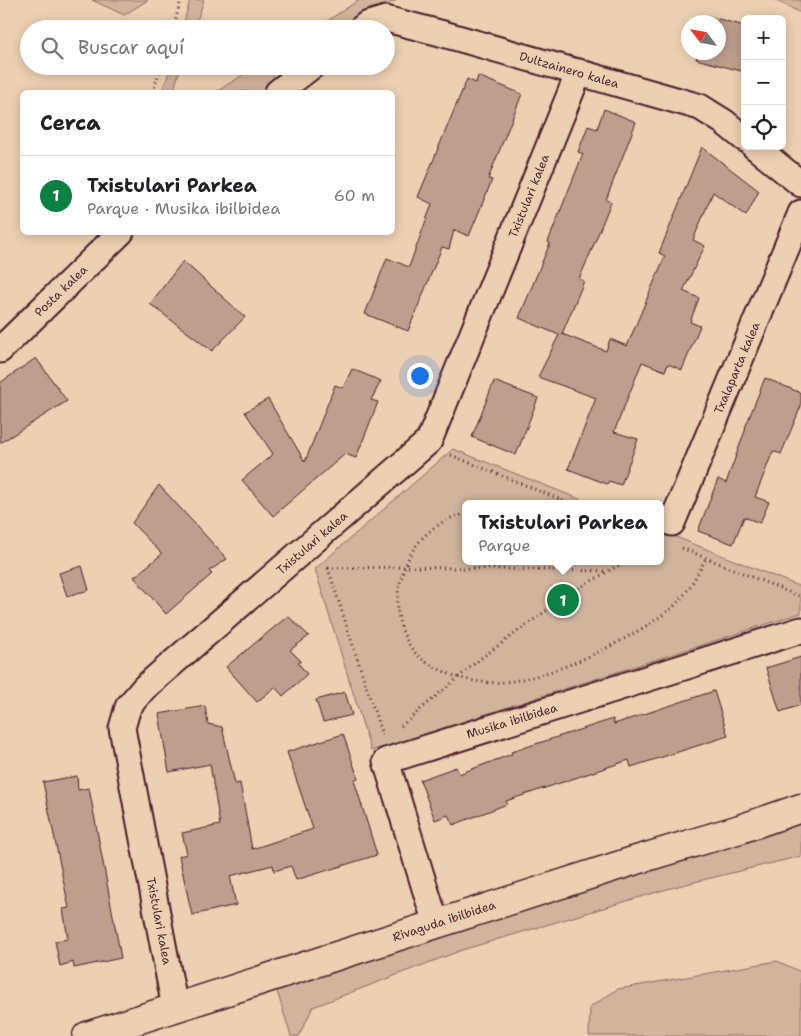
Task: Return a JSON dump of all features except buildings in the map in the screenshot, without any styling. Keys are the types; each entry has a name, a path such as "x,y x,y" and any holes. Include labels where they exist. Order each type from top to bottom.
{"street":[{"name":"Dultzainero kalea","path":"395,21 440,32 700,107 741,135"},
{"name":"Txistulari kalea","path":"175,1008 122,728 128,707 144,688 428,442 579,72"},
{"path":"281,90 300,75"},
{"path":"759,150 801,184"},
{"name":"Txalaparta kalea","path":"672,523 801,213"},
{"name":"Posta kalea","path":"0,350 118,235"},
{"name":"Musika ibilbidea","path":"436,924 386,760 801,630"},
{"name":"Rivaguda ibilbidea","path":"97,1035 175,1008 801,808"}],"path":[{"path":"175,20 181,0"},
{"path":"154,90 158,75"},
{"path":"425,445 561,500"},
{"path":"462,515 430,530 412,550 404,567 396,604 400,627 410,647 426,664 458,678 503,682 546,674 594,654 673,607 692,584 706,558"},
{"path":"318,538 383,741"},
{"path":"680,548 801,597"},
{"path":"398,728 480,659 569,594 619,565"},
{"path":"328,568 404,567 609,571"}],"shaded area":[{"path":"92,0 148,0 124,15"},
{"path":"190,0 204,0 197,20 184,20"},
{"path":"359,0 397,0 358,20 329,20"},
{"path":"775,0 801,0 801,13"},
{"path":"168,75 178,75 174,90 163,90"},
{"path":"243,75 290,75 271,90 219,90"},
{"path":"453,449 582,500 462,500 462,565 664,565 664,532 801,587 801,613 371,751 315,569"},
{"path":"801,821 801,856 674,887 462,950 313,1007 299,1036 291,1036 276,988"},
{"path":"777,961 801,972 801,1036 589,1036 590,1007 618,989"}],"place":[{"name":"Txistulari Parkea","path":"563,600"}]}
